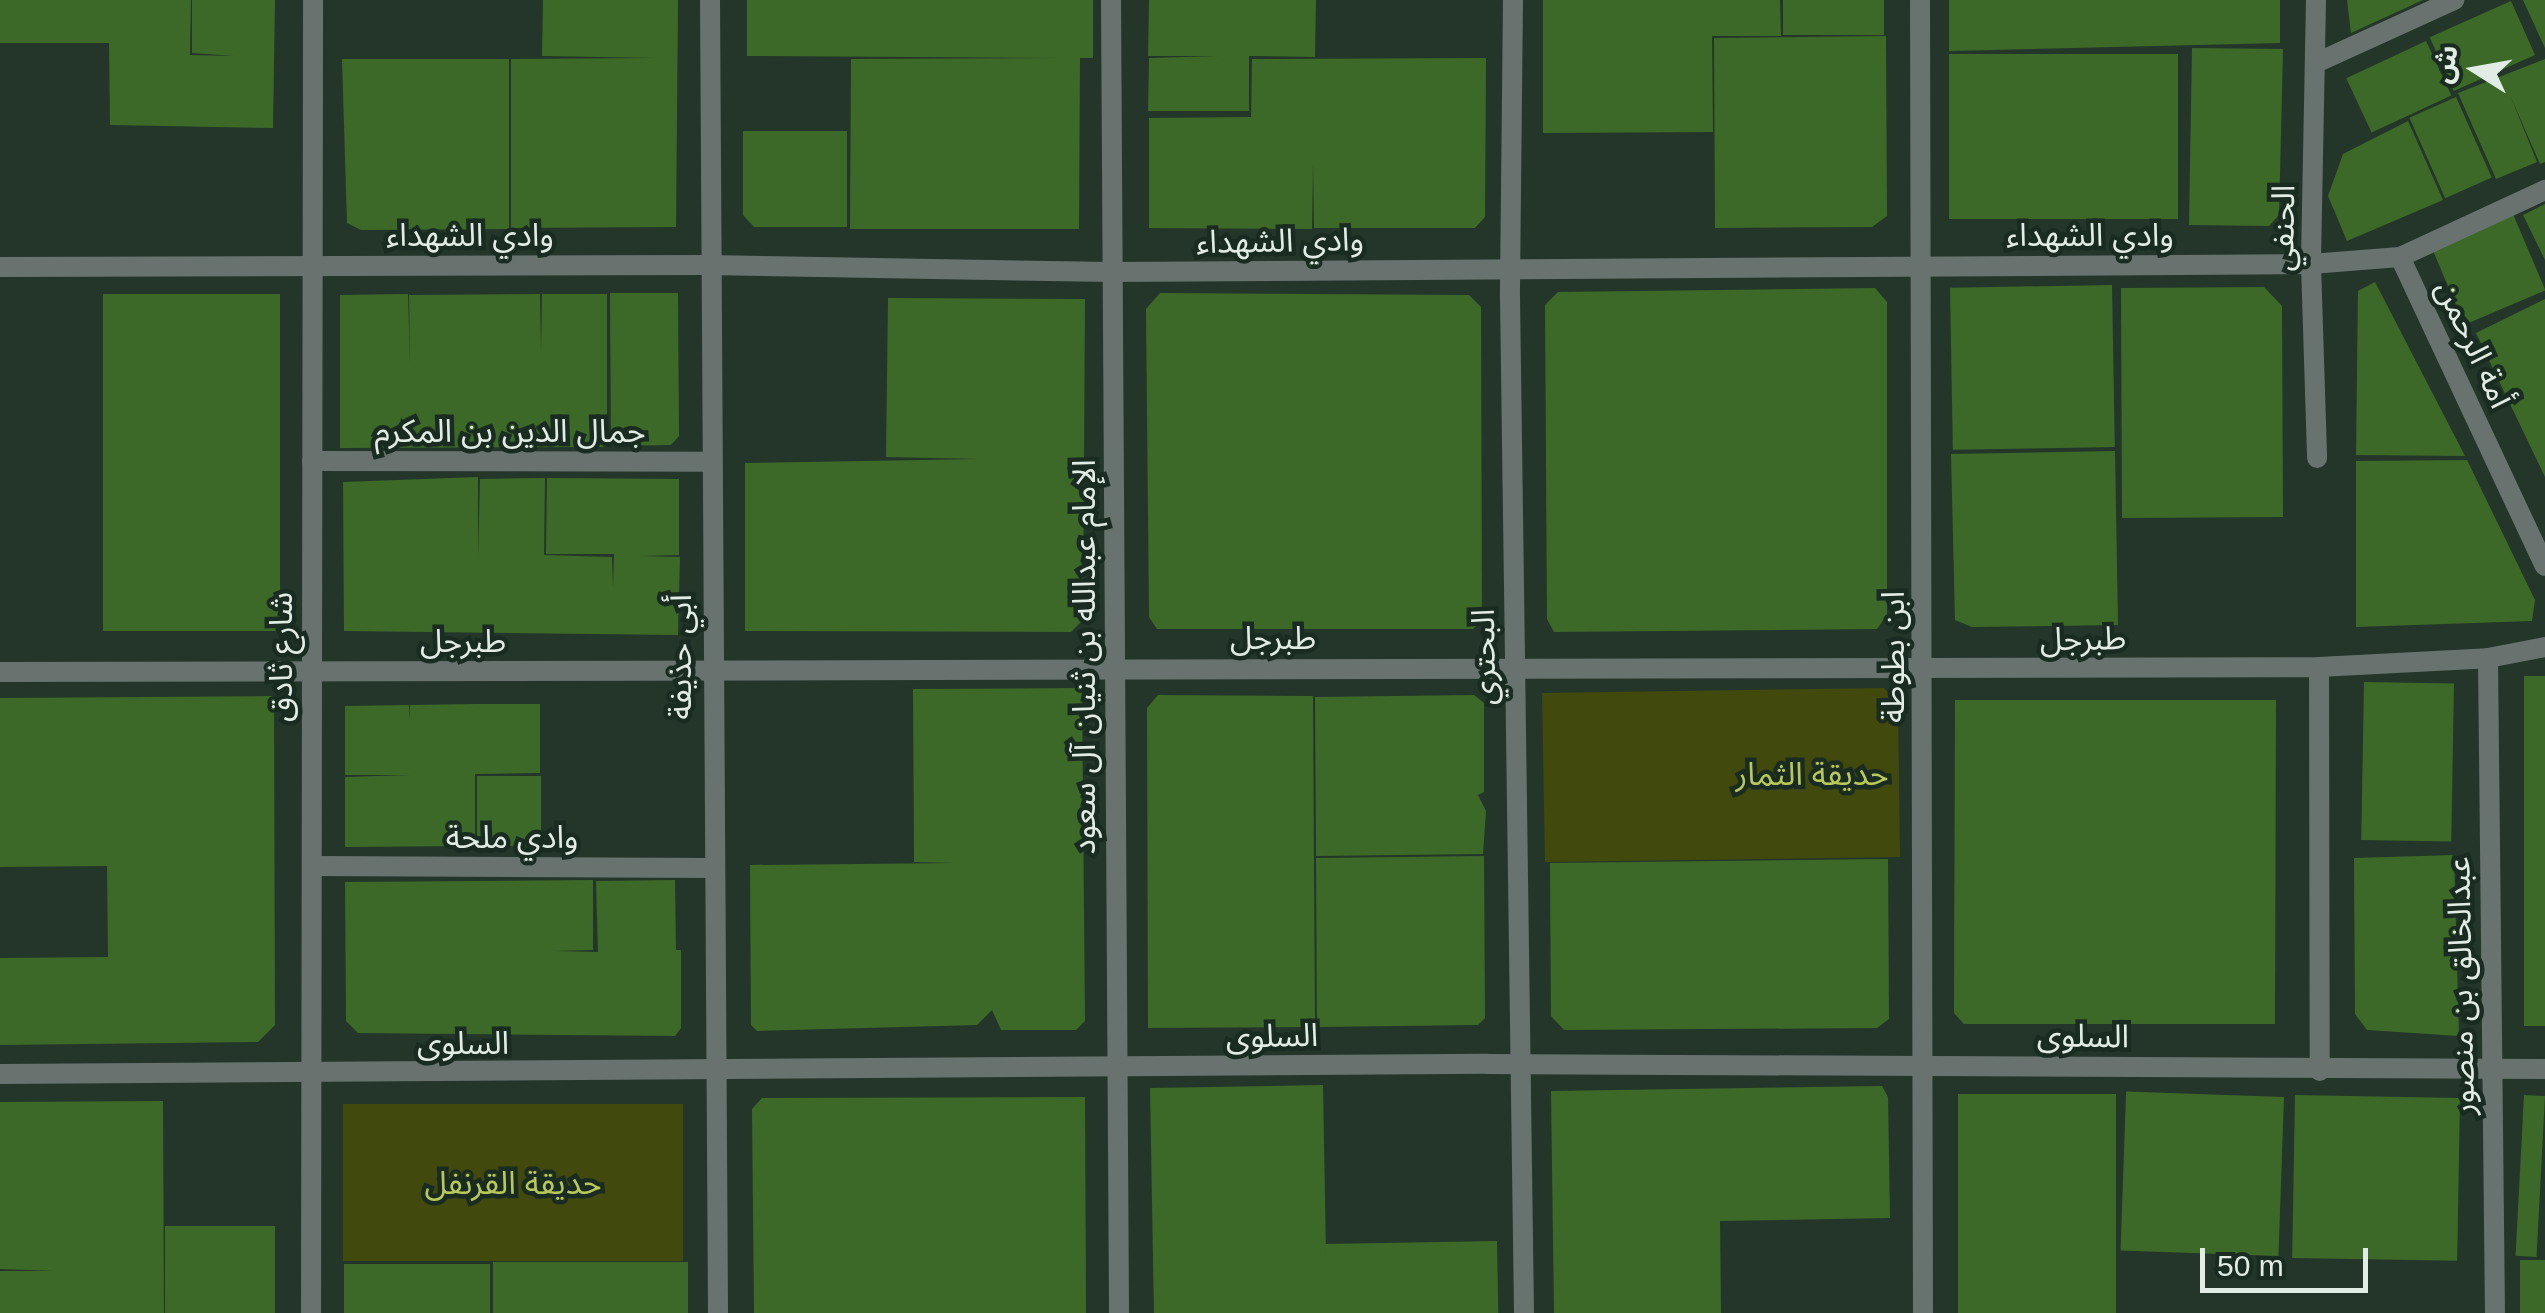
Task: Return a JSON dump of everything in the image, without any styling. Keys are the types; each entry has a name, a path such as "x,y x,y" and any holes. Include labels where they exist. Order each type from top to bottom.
{"street":[{"name":"شارع ثادق","path":"311,1313 313,0"},
{"name":"أبي حذيفة","path":"710,0 707,265 718,1313"},
{"name":"الإمام عبدالله بن ثنيان آل سعود","path":"1111,0 1118,1313"},
{"name":"البحتري","path":"1513,0 1510,269 1524,1313"},
{"name":"ابن بطوطة","path":"1920,0 1923,1313"},
{"name":"الحنفي","path":"2316,0 2311,264 2316,458"},
{"path":"2316,62 2454,0"},
{"name":"وادي الشهداء","path":"0,267 707,265 1112,272 2311,264 2400,257 2545,190"},
{"name":"أمة الرحمن","path":"2400,257 2545,566"},
{"name":"جمال الدين بن المكرم","path":"312,461 709,462"},
{"name":"طبرجل","path":"0,672 2319,667 2488,658 2545,646"},
{"name":"عبدالخالق بن منصور","path":"2488,658 2495,1313"},
{"path":"2319,667 2320,1071"},
{"name":"وادي ملحة","path":"313,866 712,868"},
{"name":"السلوى","path":"0,1074 714,1073 1522,1064 1921,1064 2320,1071 2545,1069"}],"green space":[{"name":"حديقة الثمار","path":"1884,688 1898,703 1900,857 1545,862 1542,693"},
{"name":"حديقة القرنفل","path":"343,1104 683,1104 683,1261 343,1261"}],"building":[{"path":"0,0 191,0 190,55 234,56 192,53 192,0 275,0 273,128 110,125 109,43 0,43"},
{"path":"543,0 678,0 676,227 511,228 511,59 655,58 542,56"},
{"path":"747,0 1093,0 1093,58 1080,58 1079,229 850,229 851,59 1063,58 747,56"},
{"path":"1149,0 1316,0 1315,57 1249,56 1249,111 1148,111 1149,58 1219,56 1148,56"},
{"path":"1543,0 1780,0 1781,36 1712,36 1713,132 1543,133"},
{"path":"1783,0 1884,0 1884,35 1783,35"},
{"path":"1949,0 2280,0 2280,43 1949,51"},
{"path":"2347,0 2423,0 2351,33"},
{"path":"2523,0 2545,0 2545,48"},
{"path":"2511,1 2535,55 2454,91 2430,37"},
{"path":"1886,36 1887,216 1872,227 1715,228 1714,38"},
{"path":"2426,41 2451,95 2372,133 2346,78"},
{"path":"2192,48 2283,49 2279,215 2269,226 2189,225"},
{"path":"1949,54 2178,54 2178,219 1949,219"},
{"path":"1486,58 1485,217 1475,228 1314,228 1313,163 1312,229 1149,228 1149,118 1251,117 1252,59"},
{"path":"342,59 509,59 509,229 361,230 347,223"},
{"path":"2545,59 2545,162 2540,164 2510,95 2537,162 2496,179 2458,93"},
{"path":"2456,97 2492,177 2445,198 2409,118"},
{"path":"2408,121 2443,200 2347,241 2328,196 2343,154"},
{"path":"743,131 847,131 847,227 754,227 743,215"},
{"path":"2545,204 2545,260 2523,215"},
{"path":"2513,214 2545,291 2464,325 2432,248"},
{"path":"2375,282 2465,456 2356,455 2358,291"},
{"path":"2112,285 2115,447 1953,450 1950,288"},
{"path":"2264,287 2282,306 2283,517 2122,518 2121,288"},
{"path":"1875,288 1887,302 1887,615 1877,629 1554,632 1547,619 1545,305 1558,292"},
{"path":"610,293 678,293 679,436 671,445 611,446"},
{"path":"1160,293 1469,295 1481,307 1482,621 1473,629 1157,629 1149,617 1146,309"},
{"path":"103,294 280,294 280,631 103,631"},
{"path":"408,294 410,364 409,295 540,294 541,353 542,294 607,294 607,447 340,448 340,295"},
{"path":"888,298 1085,299 1083,620 1071,632 745,631 745,463 979,459 886,457"},
{"path":"2545,299 2545,477 2476,333"},
{"path":"2115,451 2118,625 1972,627 1955,620 1951,454"},
{"path":"2467,460 2535,600 2532,621 2356,627 2356,461"},
{"path":"478,477 478,556 480,479 545,478 544,555 612,557 613,588 614,554 546,554 547,478 679,479 679,555 641,556 680,557 678,635 344,631 343,482"},
{"path":"2524,676 2545,676 2545,1026 2524,1026"},
{"path":"2364,682 2454,684 2451,842 2361,840"},
{"path":"1082,688 1085,1021 1076,1030 1001,1030 992,1010 977,1025 757,1031 751,1025 750,865 954,863 914,862 913,689"},
{"path":"1158,695 1313,696 1315,1027 1148,1028 1147,708"},
{"path":"1474,695 1484,703 1484,792 1478,795 1486,811 1483,854 1316,856 1315,697"},
{"path":"274,696 275,1025 258,1042 0,1045 0,958 108,957 107,866 0,867 0,698"},
{"path":"1955,700 2276,700 2275,1024 1964,1024 1954,1013"},
{"path":"540,704 540,773 475,774 475,846 345,847 345,777 411,775 345,775 345,706 409,705 410,720 410,705"},
{"path":"477,776 541,776 541,846 477,846"},
{"path":"2454,855 2459,1036 2367,1030 2355,1014 2354,858"},
{"path":"1484,856 1485,1018 1478,1025 1317,1027 1316,858"},
{"path":"1888,859 1889,1019 1877,1028 1564,1030 1551,1016 1550,863"},
{"path":"593,880 593,950 553,951 598,952 596,881 675,880 676,950 681,950 681,1028 675,1036 358,1033 346,1021 345,882"},
{"path":"1323,1085 1327,1313 1154,1313 1150,1088"},
{"path":"1882,1086 1888,1097 1890,1218 1720,1221 1721,1313 1554,1313 1551,1091"},
{"path":"2126,1091 2284,1097 2278,1256 2121,1250"},
{"path":"1958,1094 2116,1094 2116,1313 1958,1313"},
{"path":"2295,1095 2460,1098 2457,1261 2292,1258"},
{"path":"2524,1095 2545,1096 2537,1257 2516,1256"},
{"path":"1085,1097 1086,1313 754,1313 752,1109 762,1098"},
{"path":"163,1101 164,1313 0,1313 0,1271 54,1271 0,1269 0,1102"},
{"path":"165,1226 275,1226 275,1313 165,1313"},
{"path":"1497,1241 1498,1313 1326,1313 1325,1244"},
{"path":"2520,1260 2545,1260 2545,1313 2520,1313"},
{"path":"493,1262 688,1262 688,1313 493,1313"},
{"path":"344,1264 490,1264 490,1313 344,1313"}]}
